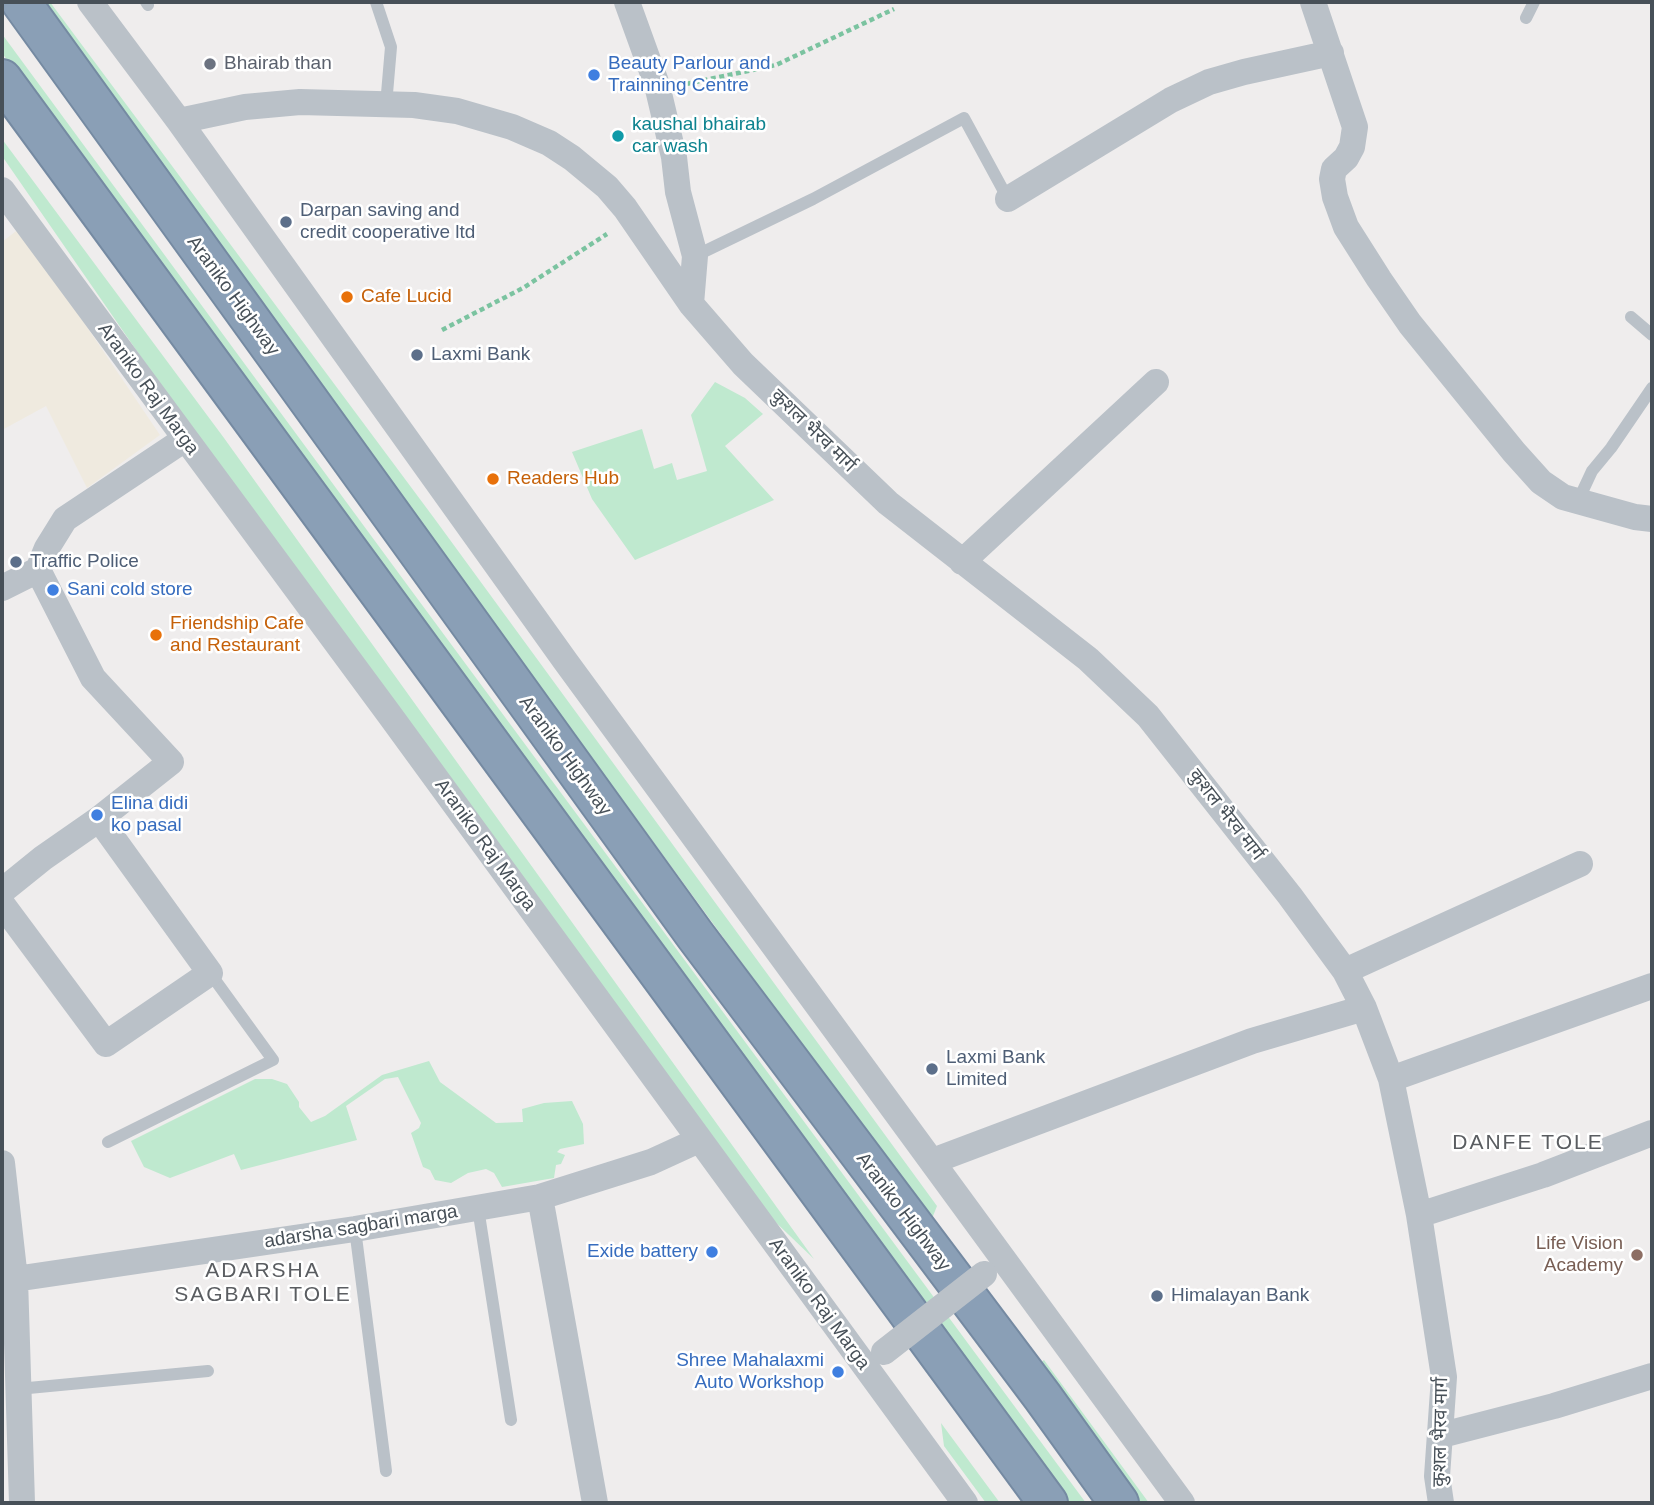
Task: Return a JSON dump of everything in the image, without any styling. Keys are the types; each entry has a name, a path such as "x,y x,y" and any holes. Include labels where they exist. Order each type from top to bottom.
{"highway":[{"name":"Araniko Highway","path":"21,2 695,935 1119,1503"},
{"path":"2,79 1048,1503"}],"street":[{"path":"90,2 179,121 566,662 1182,1503"},
{"path":"627,2 659,93 674,157 678,192 695,256 691,304"},
{"path":"1313,2 1355,127 1352,147 1346,158 1334,169 1332,179 1335,197 1355,243 1410,324 1514,452 1541,481 1563,497 1635,517 1652,519"},
{"path":"1008,200 1171,100 1209,82 1331,53"},
{"name":"कुशल‌ भैरव मार्ग","path":"179,121 245,107 286,103 414,105 457,111 512,127 550,144 607,187 691,304 743,364 862,478 962,562 1088,659 1149,716 1345,971 1364,1008 1391,1079 1419,1215 1444,1377 1437,1476 1441,1503"},
{"name":"Araniko Raj Marga","path":"2,190 381,703 965,1503"},
{"path":"962,562 1156,383"},
{"path":"2,588 38,570 47,548 65,519 185,439"},
{"path":"2,891 170,762 93,678 38,570"},
{"path":"2,904 106,1044 210,973 99,819"},
{"path":"1345,971 1580,864"},
{"path":"1391,1079 1652,986"},
{"path":"933,1161 1252,1041 1364,1008"},
{"path":"1419,1215 1543,1175 1652,1133"},
{"name":"adarsha sagbari marga","path":"15,1279 355,1229 540,1197 651,1161 699,1139"},
{"path":"2,1163 15,1279 22,1503"},
{"path":"540,1197 595,1503"},
{"path":"884,1352 984,1274"},
{"path":"1442,1435 1554,1406 1652,1376"}],"lane":[{"path":"376,2 391,47 386,104"},
{"path":"1525,18 1534,2"},
{"path":"695,256 813,199 964,118 1008,200"},
{"path":"1631,317 1652,335"},
{"path":"1578,501 1592,471 1652,388"},
{"path":"108,1142 273,1060 210,973"},
{"path":"478,1208 511,1420"},
{"path":"355,1229 386,1471"},
{"path":"19,1389 208,1371"}],"path":[{"path":"659,93 700,79 776,65 894,9"},
{"path":"442,330 523,288 631,219"}],"green space":[{"path":"38,2 50,2 434,518 937,1206 931,1221"},
{"path":"2,34 1086,1503 1066,1503 2,53"},
{"path":"2,139 224,438 814,1259 765,1212 206,451 2,156"},
{"path":"715,382 745,398 763,414 725,446 774,500 635,560 592,499 572,452 642,429 654,469 672,463 677,480 707,471 691,415"},
{"path":"429,1061 440,1082 496,1123 523,1122 522,1109 544,1103 572,1101 583,1124 584,1144 557,1152 565,1155 561,1164 556,1165 554,1178 502,1187 494,1173 486,1169 468,1173 451,1183 435,1180 430,1170 423,1167 411,1133 419,1128 421,1123 398,1077 385,1079 346,1106 357,1140 241,1170 234,1154 170,1178 144,1167 131,1141 255,1079 272,1079 287,1084 299,1102 299,1107 311,1122 325,1116 382,1075"},
{"path":"1044,1360 1149,1503 1136,1503 1036,1366"},
{"path":"941,1423 1000,1503 986,1503 944,1446"}],"sand":[{"path":"20,228 160,435 87,488 46,406 2,430 2,242"}],"place":[{"name":"Bhairab than","path":"210,64"},
{"name":"Beauty Parlour and Trainning Centre","path":"594,75"},
{"name":"kaushal bhairab car wash","path":"618,136"},
{"name":"Darpan saving and credit cooperative ltd","path":"286,222"},
{"name":"Cafe Lucid","path":"347,297"},
{"name":"Laxmi Bank","path":"417,355"},
{"name":"Readers Hub","path":"493,479"},
{"name":"Traffic Police","path":"16,562"},
{"name":"Sani cold store","path":"53,590"},
{"name":"Friendship Cafe and Restaurant","path":"156,635"},
{"name":"Elina didi ko pasal","path":"97,815"},
{"name":"Laxmi Bank Limited","path":"932,1069"},
{"name":"Exide battery","path":"712,1252"},
{"name":"Life Vision Academy","path":"1637,1255"},
{"name":"Himalayan Bank","path":"1157,1296"},
{"name":"Shree Mahalaxmi Auto Workshop","path":"838,1372"}],"district":[{"name":"DANFE TOLE","path":"1528,1143"},
{"name":"ADARSHA SAGBARI TOLE","path":"263,1283"}]}
